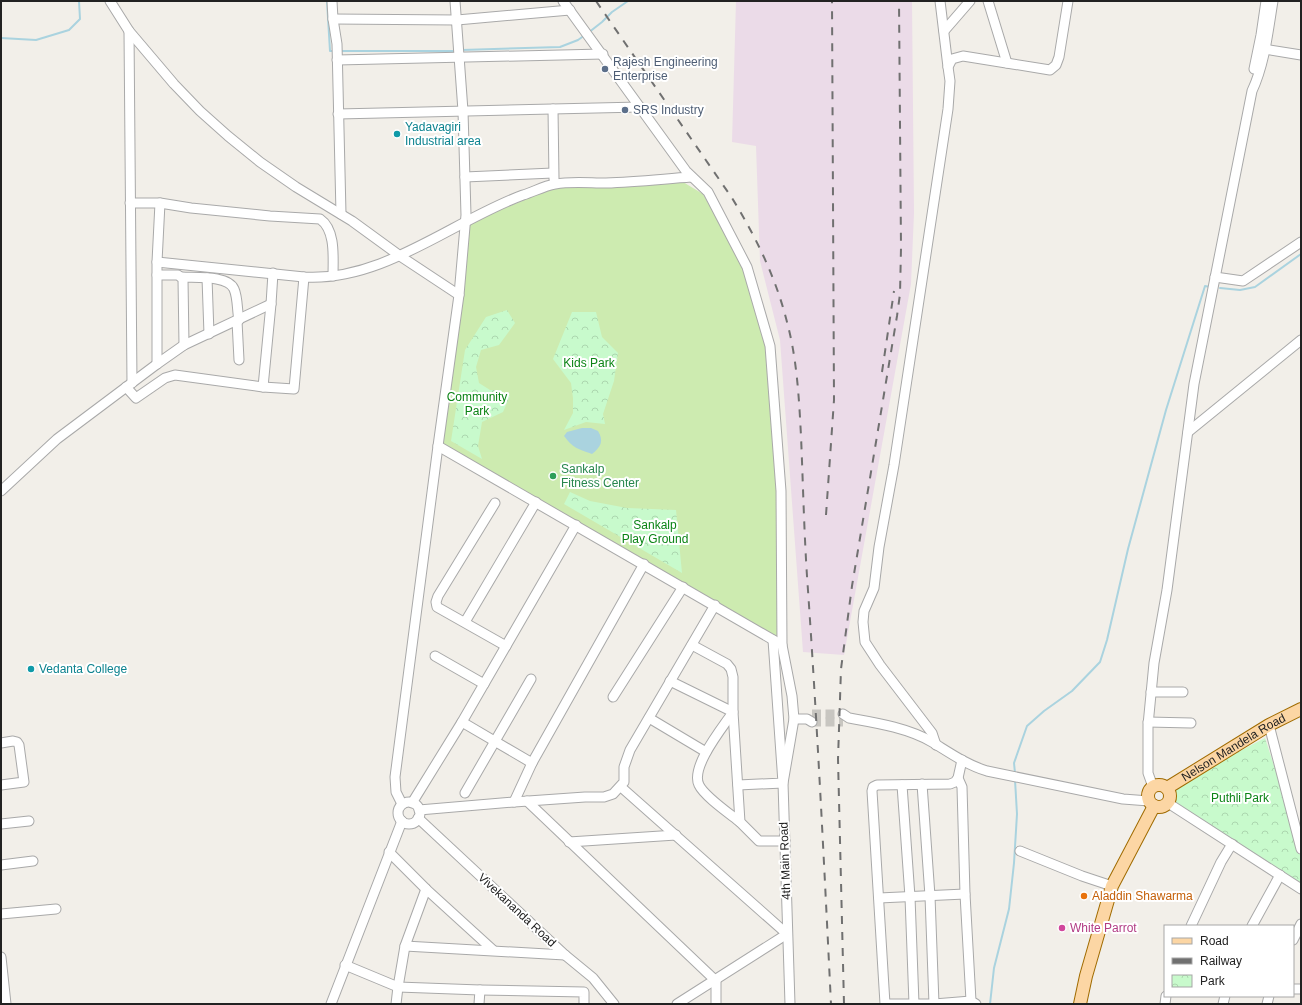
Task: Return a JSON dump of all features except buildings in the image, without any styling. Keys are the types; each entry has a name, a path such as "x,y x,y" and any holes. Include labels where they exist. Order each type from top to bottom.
{"main road":[{"name":"Nelson Mandela Road","path":"1167,788 1269,725 1301,709"},
{"path":"1080,1004 1086,976 1112,886 1151,803 1148,795 1153,787 1160,785 1167,788 1170,793 1170,800 1168,803 1161,807 1151,803"}],"street":[{"path":"110,1 129,31 174,84 200,111 228,136 260,162 296,187 372,235 400,256 459,295"},
{"path":"332,1 337,44 340,214"},
{"path":"402,804 396,792 395,777 459,295 465,221 463,111 455,1"},
{"name":"4th Main Road","path":"564,1 691,177 708,192 747,267 770,346 781,491 782,645 791,690 794,719 783,783 790,1004"},
{"path":"936,745 932,733 880,665 865,642 863,622 864,611 874,588 879,547 903,404 948,109 950,81 940,1"},
{"path":"944,31 970,1"},
{"path":"988,1 1007,63"},
{"path":"948,67 952,59 963,56 1050,70 1056,66 1059,57 1068,1"},
{"path":"1153,787 1148,773 1148,722 1151,692 1154,663 1167,590 1194,384 1252,91 1252,83 1266,1"},
{"path":"1252,91 1257,80 1273,1"},
{"path":"333,18 456,20 570,10"},
{"path":"129,31 129,385 136,398 166,378 175,375 263,387 294,389 304,277"},
{"path":"1264,49 1301,55"},
{"path":"337,59 603,54"},
{"path":"338,114 640,107"},
{"path":"553,109 554,184"},
{"path":"464,177 553,173"},
{"path":"157,262 304,277 320,278 333,276 354,271 400,256 465,221 507,201 554,184 640,182 691,177"},
{"path":"130,203 160,203 191,208 270,216 315,218 326,223 329,230 333,247 333,276"},
{"path":"157,364 157,262 160,203"},
{"path":"323,221 331,208"},
{"path":"1215,277 1243,281 1301,242"},
{"path":"263,387 272,304 273,273"},
{"path":"157,275 178,275 182,278 207,278 222,280 226,281 232,287 234,290 238,320 239,360"},
{"path":"182,278 184,346"},
{"path":"207,278 209,334"},
{"path":"1,491 57,439 157,364 184,346 272,304"},
{"path":"1188,432 1301,340"},
{"path":"438,446 782,645"},
{"path":"465,622 536,502"},
{"path":"494,503 438,596 436,602 438,607 506,646"},
{"path":"412,803 462,722 576,525"},
{"path":"514,802 532,763 644,564"},
{"path":"613,697 683,587"},
{"path":"402,821 410,823 419,814 514,802 604,797 613,794 624,782 626,761 630,750 715,605"},
{"path":"738,785 783,783 774,640"},
{"path":"692,645 727,664 731,669 733,677 733,712 740,822"},
{"path":"436,656 484,684"},
{"path":"465,793 531,679"},
{"path":"670,681 733,712"},
{"path":"1151,692 1183,692"},
{"path":"733,712 706,752 699,767 698,784 703,791 740,822 759,841 785,841"},
{"path":"649,718 706,752"},
{"path":"794,719 810,718"},
{"path":"845,718 898,729 919,736 978,768 1123,799 1151,803"},
{"path":"462,722 532,763"},
{"path":"1148,722 1191,724"},
{"path":"1269,725 1301,849"},
{"path":"1,743 12,741 17,742 19,745 24,782 1,785"},
{"path":"958,778 962,787 965,894 973,1002 886,1004 872,791 873,787 877,785 950,784 955,782 958,778 962,760"},
{"path":"922,784 930,896 934,1004"},
{"path":"902,785 910,897 914,1004"},
{"path":"621,787 787,934 716,981 677,1004"},
{"path":"527,801 716,981 716,1004"},
{"path":"331,1004 402,821 398,812 399,808 402,804 407,802 412,803 417,805 419,814"},
{"path":"1168,803 1301,889"},
{"name":"Vivekananda Road","path":"419,814 565,955 593,978 614,1004"},
{"path":"1,824 29,821"},
{"path":"569,842 676,835"},
{"path":"1191,925 1221,862 1232,844"},
{"path":"1020,851 1082,876 1112,886"},
{"path":"389,852 426,889 493,950"},
{"path":"1,865 33,861"},
{"path":"1253,925 1280,875"},
{"path":"396,1004 405,946 426,889"},
{"path":"879,898 965,894"},
{"path":"1,914 56,909"},
{"path":"1294,938 1301,924"},
{"path":"405,946 565,955"},
{"path":"1,958 3,988 6,1004"},
{"path":"345,965 369,976 398,986 480,990 584,992 592,992 600,988"},
{"path":"479,1004 480,990"},
{"path":"584,992 584,1004"}],"shaded area":[{"path":"736,1 912,1 914,213 911,284 844,655 803,652 780,340 760,261 756,146 732,142"}],"green space":[{"path":"683,182 703,194 743,265 767,347 778,492 779,640 440,444 469,223 553,188"},
{"name":"Community Park","path":"507,310 515,323 499,345 481,350 476,367 479,383 490,390 501,390 505,395 510,396 503,412 482,422 478,446 482,459 451,441 465,350 486,317"},
{"name":"Kids Park","path":"572,312 596,312 602,337 618,353 614,381 603,414 605,424 586,422 564,430 573,413 571,383 553,359"},
{"name":"Sankalp Play Ground","path":"570,492 590,501 627,508 676,510 682,573 564,504"},
{"name":"Puthli Park","path":"1265,738 1301,849 1301,888 1170,800 1171,793 1169,788"}],"water":[{"path":"582,428 591,428 598,431 600,435 601,444 592,454 576,448 564,436 567,432"}],"waterway":[{"path":"1,38 36,40 69,30 80,19 79,1"},
{"path":"327,1 330,51 335,51"},
{"path":"588,33 612,12 628,1"},
{"path":"462,50 560,47 578,40 585,35"},
{"path":"340,51 455,51"},
{"path":"1220,288 1240,290 1255,287 1301,254"},
{"path":"1015,773 1014,763 1027,726 1044,711 1072,691 1100,662 1107,640 1128,549 1166,410 1205,286 1210,287"},
{"path":"990,1004 994,968 1009,909 1017,814 1015,780"}],"tunnel":[{"path":"812,714 843,714"},
{"path":"812,722 843,722"}],"railway":[{"path":"596,1 741,213 771,274 790,336 797,379 801,436 806,559 831,1004"},
{"path":"826,515 834,400 832,1"},
{"path":"844,1004 838,759 841,669 852,586 900,294 899,1"},
{"path":"882,372 894,291"}],"place":[{"name":"Rajesh Engineering Enterprise","path":"605,69"},
{"name":"SRS Industry","path":"625,110"},
{"name":"Yadavagiri Industrial area","path":"397,134"},
{"name":"Sankalp Fitness Center","path":"553,476"},
{"name":"Vedanta College","path":"31,669"},
{"name":"Aladdin Shawarma","path":"1084,896"},
{"name":"White Parrot","path":"1062,928"}]}
